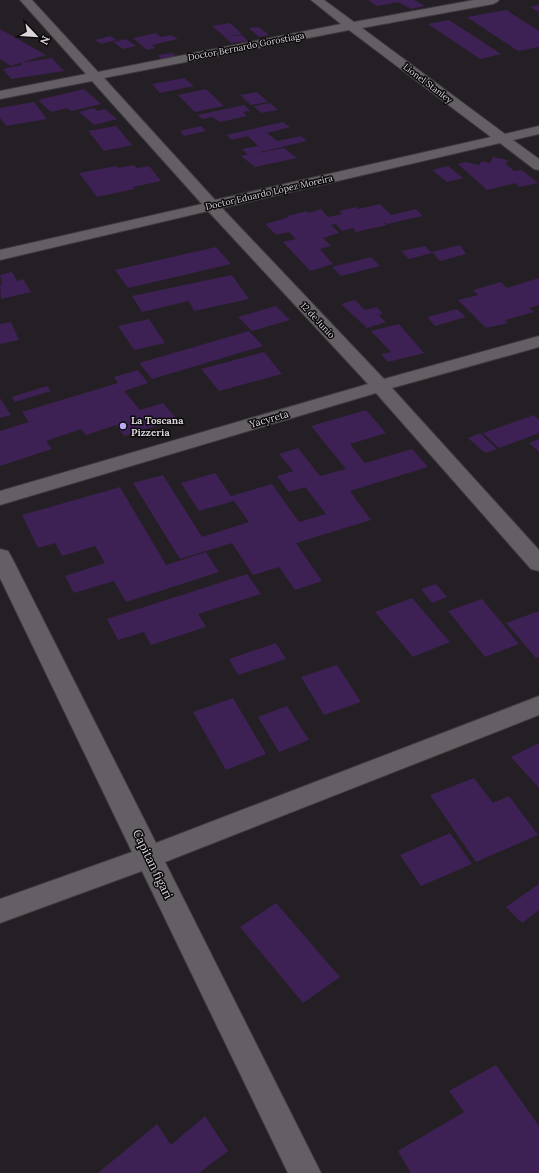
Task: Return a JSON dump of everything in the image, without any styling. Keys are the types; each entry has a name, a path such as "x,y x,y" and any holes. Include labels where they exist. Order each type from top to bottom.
{"street":[{"name":"12 de Junio","path":"26,0 211,205 380,386 539,564"},
{"name":"Lionel Stanley","path":"317,0 539,166"},
{"name":"Doctor Bernardo Gorostiaga","path":"0,95 350,26 493,0"},
{"name":"Doctor Eduardo López Moreira","path":"0,255 539,130"},
{"name":"Yacyreta","path":"0,498 380,386 539,341"},
{"name":"Capitan figari","path":"0,556 305,1173"},
{"path":"0,911 149,856 539,705"}],"building":[{"path":"368,0 414,0 425,6 411,9 398,2 377,6"},
{"path":"539,5 539,12 530,7"},
{"path":"506,10 539,31 539,47 518,51 467,17"},
{"path":"449,20 501,54 480,59 428,24"},
{"path":"230,23 242,34 225,37 212,26"},
{"path":"259,27 269,35 259,37 249,28"},
{"path":"0,29 46,55 11,66 0,59"},
{"path":"156,33 161,37 171,35 178,39 152,45 155,48 147,50 133,38"},
{"path":"242,35 248,41 231,43 225,37"},
{"path":"110,36 117,40 101,44 95,40"},
{"path":"126,39 136,46 123,49 113,42"},
{"path":"173,53 176,57 161,59 158,55"},
{"path":"52,58 64,71 11,79 3,69 22,65 21,63"},
{"path":"184,78 194,86 160,93 152,84"},
{"path":"84,89 101,104 71,111 67,108 51,112 38,100"},
{"path":"206,89 224,106 195,112 178,95"},
{"path":"257,92 268,102 251,105 240,95"},
{"path":"34,102 47,119 6,126 0,118 0,108"},
{"path":"270,103 278,110 261,113 254,106"},
{"path":"244,105 250,111 243,112 247,116 220,122 212,117 203,119 197,115"},
{"path":"94,108 98,111 105,109 117,119 94,125 79,112"},
{"path":"283,122 290,127 267,133 277,141 301,136 307,141 248,155 242,149 258,146 248,136 232,140 226,135"},
{"path":"116,126 132,145 104,151 88,131"},
{"path":"201,126 206,131 184,136 180,131"},
{"path":"284,148 297,158 255,167 241,156"},
{"path":"493,157 508,160 506,164 514,171 522,170 538,183 519,187 516,183 487,190 458,164 466,162 479,165 482,161 490,163"},
{"path":"134,165 137,168 149,166 161,181 133,187 134,189 97,197 79,173 116,166 118,168"},
{"path":"448,166 463,178 447,182 432,170"},
{"path":"380,204 391,215 416,209 423,216 387,224 382,221 387,225 356,232 353,228 342,231 336,224 331,225 339,233 323,238 331,246 320,249 333,264 310,271 283,242 296,239 289,232 276,235 265,224 307,211 308,213 321,209 328,217 342,214 339,211 356,207 358,209"},
{"path":"460,245 466,254 440,261 432,252"},
{"path":"425,246 432,253 409,259 401,251"},
{"path":"216,247 231,264 128,288 115,270"},
{"path":"371,257 380,266 341,276 332,267"},
{"path":"12,272 17,281 23,279 31,292 1,299 0,285 2,284 0,275"},
{"path":"232,275 249,299 194,311 189,301 142,312 132,296"},
{"path":"539,278 539,305 529,308 534,312 505,320 508,323 486,328 458,300 478,295 473,290 501,282 507,288"},
{"path":"355,300 365,310 377,307 383,314 378,315 386,322 367,328 341,304"},
{"path":"276,306 290,320 252,331 238,317"},
{"path":"457,309 466,317 435,326 427,317"},
{"path":"149,319 165,343 134,350 118,326"},
{"path":"11,322 19,340 0,344 0,324"},
{"path":"399,324 424,353 388,362 381,354 391,352 371,331"},
{"path":"249,331 263,346 152,379 139,363"},
{"path":"264,352 282,374 219,391 201,369"},
{"path":"138,370 148,383 124,391 140,410 163,403 177,419 124,436 116,425 86,435 81,429 46,441 52,449 0,466 0,431 29,422 22,412 118,383 114,377"},
{"path":"47,386 51,391 15,402 12,397"},
{"path":"0,398 11,415 0,418"},
{"path":"366,410 386,433 350,444 365,463 412,449 428,467 350,491 371,520 296,543 322,581 295,590 279,567 253,575 232,543 180,559 133,483 163,475 202,537 249,522 234,501 199,511 181,483 215,473 231,496 272,484 299,522 326,514 305,487 289,492 277,476 293,471 279,454 298,448 320,476 346,469 311,426"},
{"path":"534,415 539,420 539,433 499,448 483,433"},
{"path":"480,433 497,449 485,453 468,438"},
{"path":"539,439 539,452 529,443"},
{"path":"120,487 166,565 206,552 219,572 126,602 114,581 74,593 65,576 105,563 95,546 62,556 55,543 38,548 22,515"},
{"path":"247,574 261,594 198,614 206,627 151,645 144,632 118,640 107,619"},
{"path":"436,584 447,597 432,603 421,589"},
{"path":"412,598 450,642 413,657 375,612"},
{"path":"482,599 519,644 485,657 448,611"},
{"path":"539,611 539,657 536,658 506,623"},
{"path":"276,643 286,659 238,675 229,659"},
{"path":"337,665 361,702 324,715 301,677"},
{"path":"233,698 266,754 226,770 193,712"},
{"path":"287,706 309,740 279,752 258,717"},
{"path":"539,743 539,788 511,757"},
{"path":"474,778 493,803 509,796 538,835 476,862 430,795"},
{"path":"450,833 472,864 421,886 400,855"},
{"path":"539,884 539,910 522,923 506,907"},
{"path":"276,903 340,977 303,1003 240,927"},
{"path":"496,1065 539,1126 539,1173 411,1173 398,1151 464,1112 449,1091"},
{"path":"205,1116 228,1151 199,1173 98,1173 157,1124 171,1145"}],"place":[{"name":"La Toscana Pizzeria","path":"123,426"}]}
